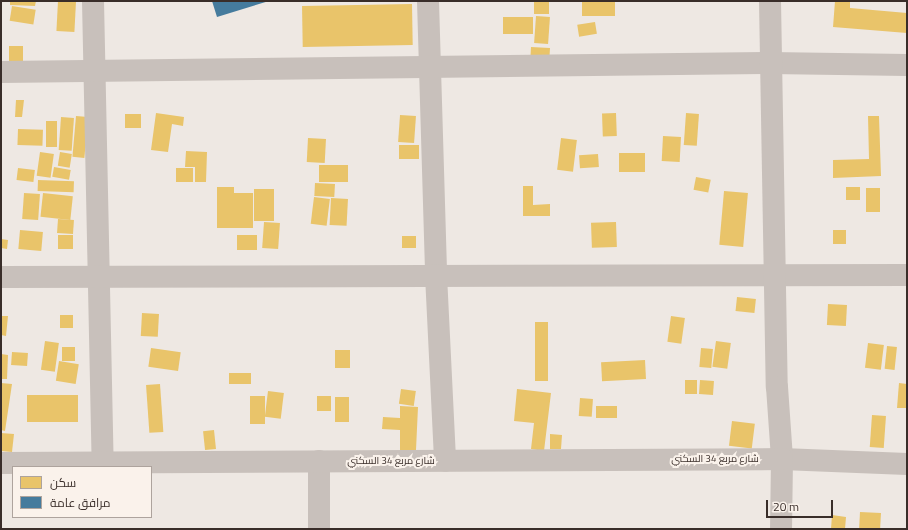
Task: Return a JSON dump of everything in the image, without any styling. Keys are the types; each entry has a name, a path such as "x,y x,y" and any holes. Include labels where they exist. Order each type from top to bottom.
{"street":[{"path":"93,1 97,276 103,461"},
{"path":"428,1 428,68 445,461"},
{"path":"770,1 774,274 782,459 781,529"},
{"path":"1,72 770,63 907,66"},
{"path":"1,277 774,274 907,275"},
{"name":"شارع مربع 34 السكني","path":"1,463 103,461 782,459 907,464"},
{"path":"319,461 319,529"}],"building: سكن":[{"path":"10,1 36,1 35,6 10,5"},
{"path":"58,1 76,2 74,32 56,31"},
{"path":"534,1 549,1 549,14 534,14"},
{"path":"582,1 615,1 615,16 582,16"},
{"path":"835,1 850,1 850,8 907,13 907,33 833,27"},
{"path":"412,4 413,45 303,47 302,6"},
{"path":"12,6 36,10 33,25 10,21"},
{"path":"536,16 550,17 548,44 534,43"},
{"path":"503,17 533,17 533,34 503,34"},
{"path":"595,22 597,34 579,37 577,25"},
{"path":"9,46 23,46 23,68 9,68"},
{"path":"531,47 550,48 549,61 530,60"},
{"path":"16,100 24,100 22,117 15,117"},
{"path":"156,113 184,117 183,126 172,124 168,152 151,150"},
{"path":"602,113 616,113 617,136 603,136"},
{"path":"686,113 699,114 697,146 684,145"},
{"path":"125,114 141,114 141,128 125,128"},
{"path":"400,115 416,116 414,143 398,142"},
{"path":"76,116 88,117 84,158 72,157"},
{"path":"868,116 879,116 881,176 833,178 833,160 869,159"},
{"path":"61,117 74,118 72,151 59,150"},
{"path":"46,121 57,121 57,147 46,147"},
{"path":"18,129 43,130 42,146 17,145"},
{"path":"663,136 681,137 680,162 662,161"},
{"path":"308,138 326,139 325,163 307,162"},
{"path":"561,138 577,140 573,172 557,170"},
{"path":"399,145 419,145 419,159 399,159"},
{"path":"186,151 207,152 206,182 195,182 195,167 185,167"},
{"path":"40,152 54,154 51,178 37,176"},
{"path":"60,152 72,154 70,168 58,166"},
{"path":"619,153 645,153 645,172 619,172"},
{"path":"598,154 599,167 580,168 579,155"},
{"path":"319,165 348,165 348,182 319,182"},
{"path":"54,167 71,170 69,180 52,177"},
{"path":"18,168 35,170 33,182 17,180"},
{"path":"176,168 193,168 193,182 176,182"},
{"path":"696,177 711,180 708,193 694,190"},
{"path":"38,180 74,181 74,192 38,191"},
{"path":"315,183 335,184 334,197 314,196"},
{"path":"523,186 533,186 533,205 550,204 550,216 523,216"},
{"path":"217,187 234,187 234,193 253,193 253,228 217,228"},
{"path":"846,187 860,187 860,200 846,200"},
{"path":"866,188 880,188 880,212 866,212"},
{"path":"254,189 274,189 274,221 254,221"},
{"path":"724,191 748,193 743,247 719,245"},
{"path":"24,193 40,194 38,220 22,219"},
{"path":"43,193 73,196 70,220 40,217"},
{"path":"314,197 330,199 327,226 311,224"},
{"path":"331,198 348,199 347,226 330,225"},
{"path":"58,219 74,220 73,234 57,233"},
{"path":"264,222 280,223 278,249 262,248"},
{"path":"616,222 617,247 592,248 591,223"},
{"path":"20,230 43,232 41,251 18,249"},
{"path":"833,230 846,230 846,244 833,244"},
{"path":"58,235 73,235 73,249 58,249"},
{"path":"237,235 257,235 257,250 237,250"},
{"path":"402,236 416,236 416,248 402,248"},
{"path":"1,239 8,240 7,249 1,248"},
{"path":"737,297 756,299 754,313 736,311"},
{"path":"828,304 847,305 846,326 827,325"},
{"path":"142,313 159,314 158,337 141,336"},
{"path":"60,315 73,315 73,328 60,328"},
{"path":"1,316 8,316 6,336 1,335"},
{"path":"671,316 685,318 681,344 667,342"},
{"path":"535,322 548,322 548,381 535,381"},
{"path":"45,341 59,343 55,372 41,370"},
{"path":"716,341 731,343 727,369 712,367"},
{"path":"868,343 884,345 881,370 865,368"},
{"path":"887,346 897,347 895,370 885,369"},
{"path":"62,347 75,347 75,361 62,361"},
{"path":"151,348 181,352 178,371 148,367"},
{"path":"701,348 713,349 711,368 699,367"},
{"path":"335,350 350,350 350,368 335,368"},
{"path":"12,352 28,353 27,366 11,365"},
{"path":"1,354 8,355 7,379 1,379"},
{"path":"645,360 646,379 602,381 601,362"},
{"path":"59,361 79,364 76,384 56,381"},
{"path":"229,373 251,373 251,384 229,384"},
{"path":"685,380 697,380 697,394 685,394"},
{"path":"700,380 714,381 713,395 699,394"},
{"path":"1,383 12,384 5,431 1,430"},
{"path":"899,383 907,384 907,408 897,408"},
{"path":"160,384 163,432 149,433 146,385"},
{"path":"401,389 416,391 414,406 399,404"},
{"path":"517,389 551,393 544,451 531,449 534,423 514,421"},
{"path":"268,391 284,393 281,419 265,417"},
{"path":"27,395 78,395 78,422 27,422"},
{"path":"250,396 265,396 265,424 250,424"},
{"path":"317,396 331,396 331,411 317,411"},
{"path":"335,397 349,397 349,422 335,422"},
{"path":"580,398 593,399 592,417 579,416"},
{"path":"400,406 418,407 416,450 400,450 400,430 382,429 383,417 400,418"},
{"path":"596,406 617,406 617,418 596,418"},
{"path":"872,415 886,416 884,448 870,447"},
{"path":"732,421 755,424 752,449 729,446"},
{"path":"214,430 216,449 205,450 203,431"},
{"path":"1,433 14,434 12,452 1,451"},
{"path":"550,434 562,435 561,449 550,449"},
{"path":"860,512 881,513 880,529 859,529"},
{"path":"832,515 846,517 845,529 831,529"}],"building: مرافق عامة":[{"path":"212,1 269,1 217,17"}]}
